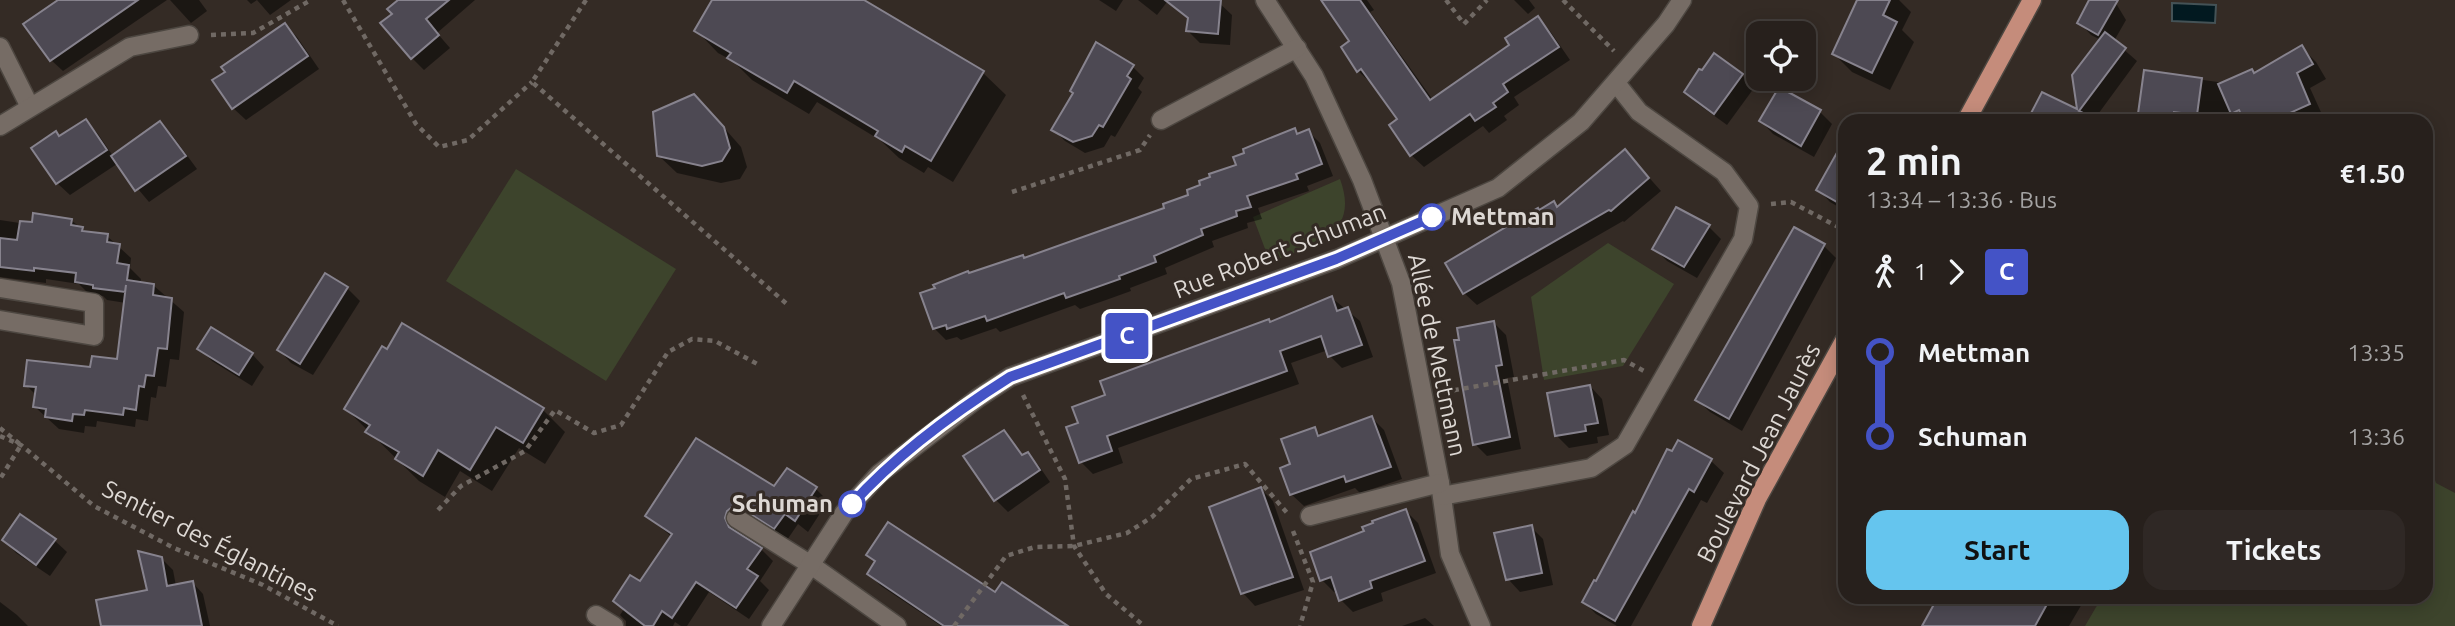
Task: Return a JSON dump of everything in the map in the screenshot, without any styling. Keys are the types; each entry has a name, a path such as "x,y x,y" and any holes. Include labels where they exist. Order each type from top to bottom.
{"main road":[{"path":"1970,114 2032,0"},
{"name":"Boulevard Jean Jaurès","path":"1701,626 1757,499 1838,352"}],"street":[{"name":"Allée de Mettmann","path":"1265,0 1314,76 1357,169 1401,283 1441,490 1450,554 1481,626"},
{"name":"Rue Robert Schuman","path":"771,626 844,513 879,474 978,398 1010,377 1324,264 1498,188 1581,122 1666,24 1682,0"},
{"path":"0,126 130,47 189,35"},
{"path":"0,47 30,107"},
{"path":"1160,120 1297,48"},
{"path":"1441,490 1591,468 1625,445 1743,239 1749,206 1724,172 1639,112 1616,83"},
{"path":"0,288 94,303 94,336 0,320"},
{"name":"Allée de Mettmann","path":"1310,516 1441,490"},
{"path":"736,517 811,565 897,626"},
{"path":"596,615 614,626"}],"path":[{"path":"189,35 253,33 310,0"},
{"path":"343,0 416,124 439,147 468,140 532,82 586,0"},
{"path":"1446,0 1464,24 1487,0"},
{"path":"1563,0 1629,66"},
{"path":"532,82 788,305"},
{"path":"1012,192 1140,150 1160,120"},
{"path":"1749,206 1791,202 1838,227"},
{"path":"438,510 461,486 525,451 555,411 594,433 621,425 668,352 692,339 715,341 761,366"},
{"path":"1423,396 1624,360 1662,381"},
{"path":"1021,391 1065,479 1074,546 1106,594 1144,626"},
{"path":"0,428 21,445 0,479"},
{"name":"Sentier des Églantines","path":"0,436 21,445 94,506 174,548 263,585 338,626"},
{"path":"954,626 1006,556 1035,547 1074,546 1127,533 1152,517 1191,479 1245,464 1287,514 1313,582 1300,626"},
{"path":"1287,514 1310,516"}],"green space":[{"path":"516,169 676,269 606,381 446,281"},
{"path":"1340,179 1345,198 1344,214 1338,226 1316,244 1270,262 1253,217"},
{"path":"1608,243 1674,284 1623,366 1544,380 1531,297"},
{"path":"2433,474 2436,483 2455,493 2455,626 2085,626 2098,604 2433,604"}],"water":[{"path":"2172,3 2216,5 2215,23 2172,21"}],"building":[{"path":"58,0 138,0 50,61 23,24"},
{"path":"398,0 449,0 426,19 439,35 411,59 380,23 392,14 387,9"},
{"path":"712,0 864,0 984,71 931,161 905,146 902,152 875,136 878,131 794,81 787,93 727,58 731,53 694,31"},
{"path":"1165,0 1221,0 1218,34 1186,31 1188,18"},
{"path":"1321,0 1360,0 1430,100 1509,45 1505,38 1538,16 1559,47 1503,84 1508,92 1493,103 1496,107 1475,121 1470,114 1410,156 1389,125 1397,119 1361,69 1357,72 1341,47 1349,41"},
{"path":"1857,0 1890,0 1883,15 1897,22 1872,73 1832,54"},
{"path":"2089,0 2118,0 2098,35 2077,23"},
{"path":"285,23 308,56 232,109 212,80 225,72 221,67"},
{"path":"2105,32 2126,48 2079,111 2085,114 2031,114 2042,92 2077,109 2072,75"},
{"path":"1096,42 1134,65 1127,76 1131,79 1103,127 1099,125 1092,136 1073,142 1051,130 1073,93 1070,91"},
{"path":"2302,45 2313,64 2297,73 2310,104 2288,114 2241,114 2239,110 2231,114 2218,84 2252,69 2254,73"},
{"path":"1714,53 1743,74 1714,114 1684,92 1699,69 1702,70"},
{"path":"2144,70 2202,78 2197,114 2138,114"},
{"path":"1777,91 1786,91 1821,110 1801,146 1759,121"},
{"path":"694,94 724,127 730,148 722,161 702,166 657,156 653,112"},
{"path":"86,119 107,150 56,184 31,148 56,131 59,136"},
{"path":"160,121 186,156 135,191 111,156"},
{"path":"1295,128 1297,134 1309,129 1322,164 1296,174 1298,179 1247,196 1251,207 1236,211 1237,216 1201,229 1203,235 1154,256 1156,262 1119,276 1120,279 1066,298 1064,293 987,321 985,316 947,329 946,325 933,329 920,293 935,288 933,285 968,271 969,273 1023,255 1024,258 1164,208 1163,204 1188,195 1187,190 1200,185 1199,181 1210,177 1209,174 1236,165 1233,157 1244,153 1243,149"},
{"path":"1625,149 1649,178 1611,211 1463,294 1445,263 1538,208 1539,210 1554,201 1557,207"},
{"path":"1838,151 1838,203 1816,190"},
{"path":"1676,207 1710,225 1684,267 1652,249"},
{"path":"33,213 72,219 71,225 83,227 82,231 108,234 107,242 120,244 117,263 129,265 127,280 154,284 153,295 172,298 167,349 158,348 154,376 146,375 144,387 139,386 136,410 124,408 123,415 85,410 84,415 73,414 72,421 45,417 46,409 33,407 36,387 24,386 27,360 90,367 92,356 117,359 126,285 125,292 93,288 93,285 75,282 76,273 0,267 0,238 17,240 20,221 32,222"},
{"path":"1794,227 1825,244 1729,419 1695,400"},
{"path":"325,273 348,287 300,364 277,350"},
{"path":"1332,296 1337,311 1348,307 1362,345 1328,357 1321,336 1280,351 1287,371 1107,436 1112,451 1079,463 1066,427 1078,423 1072,407 1105,395 1100,381 1269,319 1270,322"},
{"path":"1494,321 1502,365 1496,366 1510,437 1473,445 1454,340 1459,340 1457,328"},
{"path":"402,323 544,408 523,443 496,427 470,470 438,450 423,476 395,459 399,452 365,432 370,425 344,409 382,346 387,349"},
{"path":"211,327 253,353 239,375 197,349"},
{"path":"1590,385 1598,423 1585,425 1586,431 1555,436 1547,393"},
{"path":"1372,416 1391,467 1346,482 1344,476 1290,495 1280,468 1290,464 1281,439 1315,427 1318,436"},
{"path":"1004,430 1022,455 1028,452 1040,470 994,501 963,456"},
{"path":"696,438 774,486 787,468 817,487 795,521 785,514 774,529 741,508 727,511 725,518 729,527 762,548 747,569 758,576 736,608 696,582 672,618 662,611 653,626 645,626 613,601 630,575 640,581 672,534 645,516"},
{"path":"1678,440 1712,459 1694,492 1689,489 1615,621 1582,602 1633,511 1635,513 1667,449 1672,451"},
{"path":"1261,487 1293,577 1241,594 1209,507"},
{"path":"1406,509 1425,561 1370,581 1372,588 1339,601 1331,577 1320,581 1310,552 1364,531 1362,527 1373,523 1372,521"},
{"path":"20,514 56,539 36,565 2,540"},
{"path":"888,522 995,592 1002,582 1068,626 944,626 867,574 875,561 866,555"},
{"path":"1532,525 1542,573 1506,580 1494,533"},
{"path":"138,551 162,557 167,586 193,581 202,626 101,626 96,600 147,590"},
{"path":"1934,604 2047,604 2035,626 1922,626"}],"bus line":[{"name":"C","path":"852,504 879,474 900,457 1010,377 1336,259 1432,217"}],"place":[{"name":"Mettman","path":"1432,217"},
{"name":"Schuman","path":"852,504"}]}
